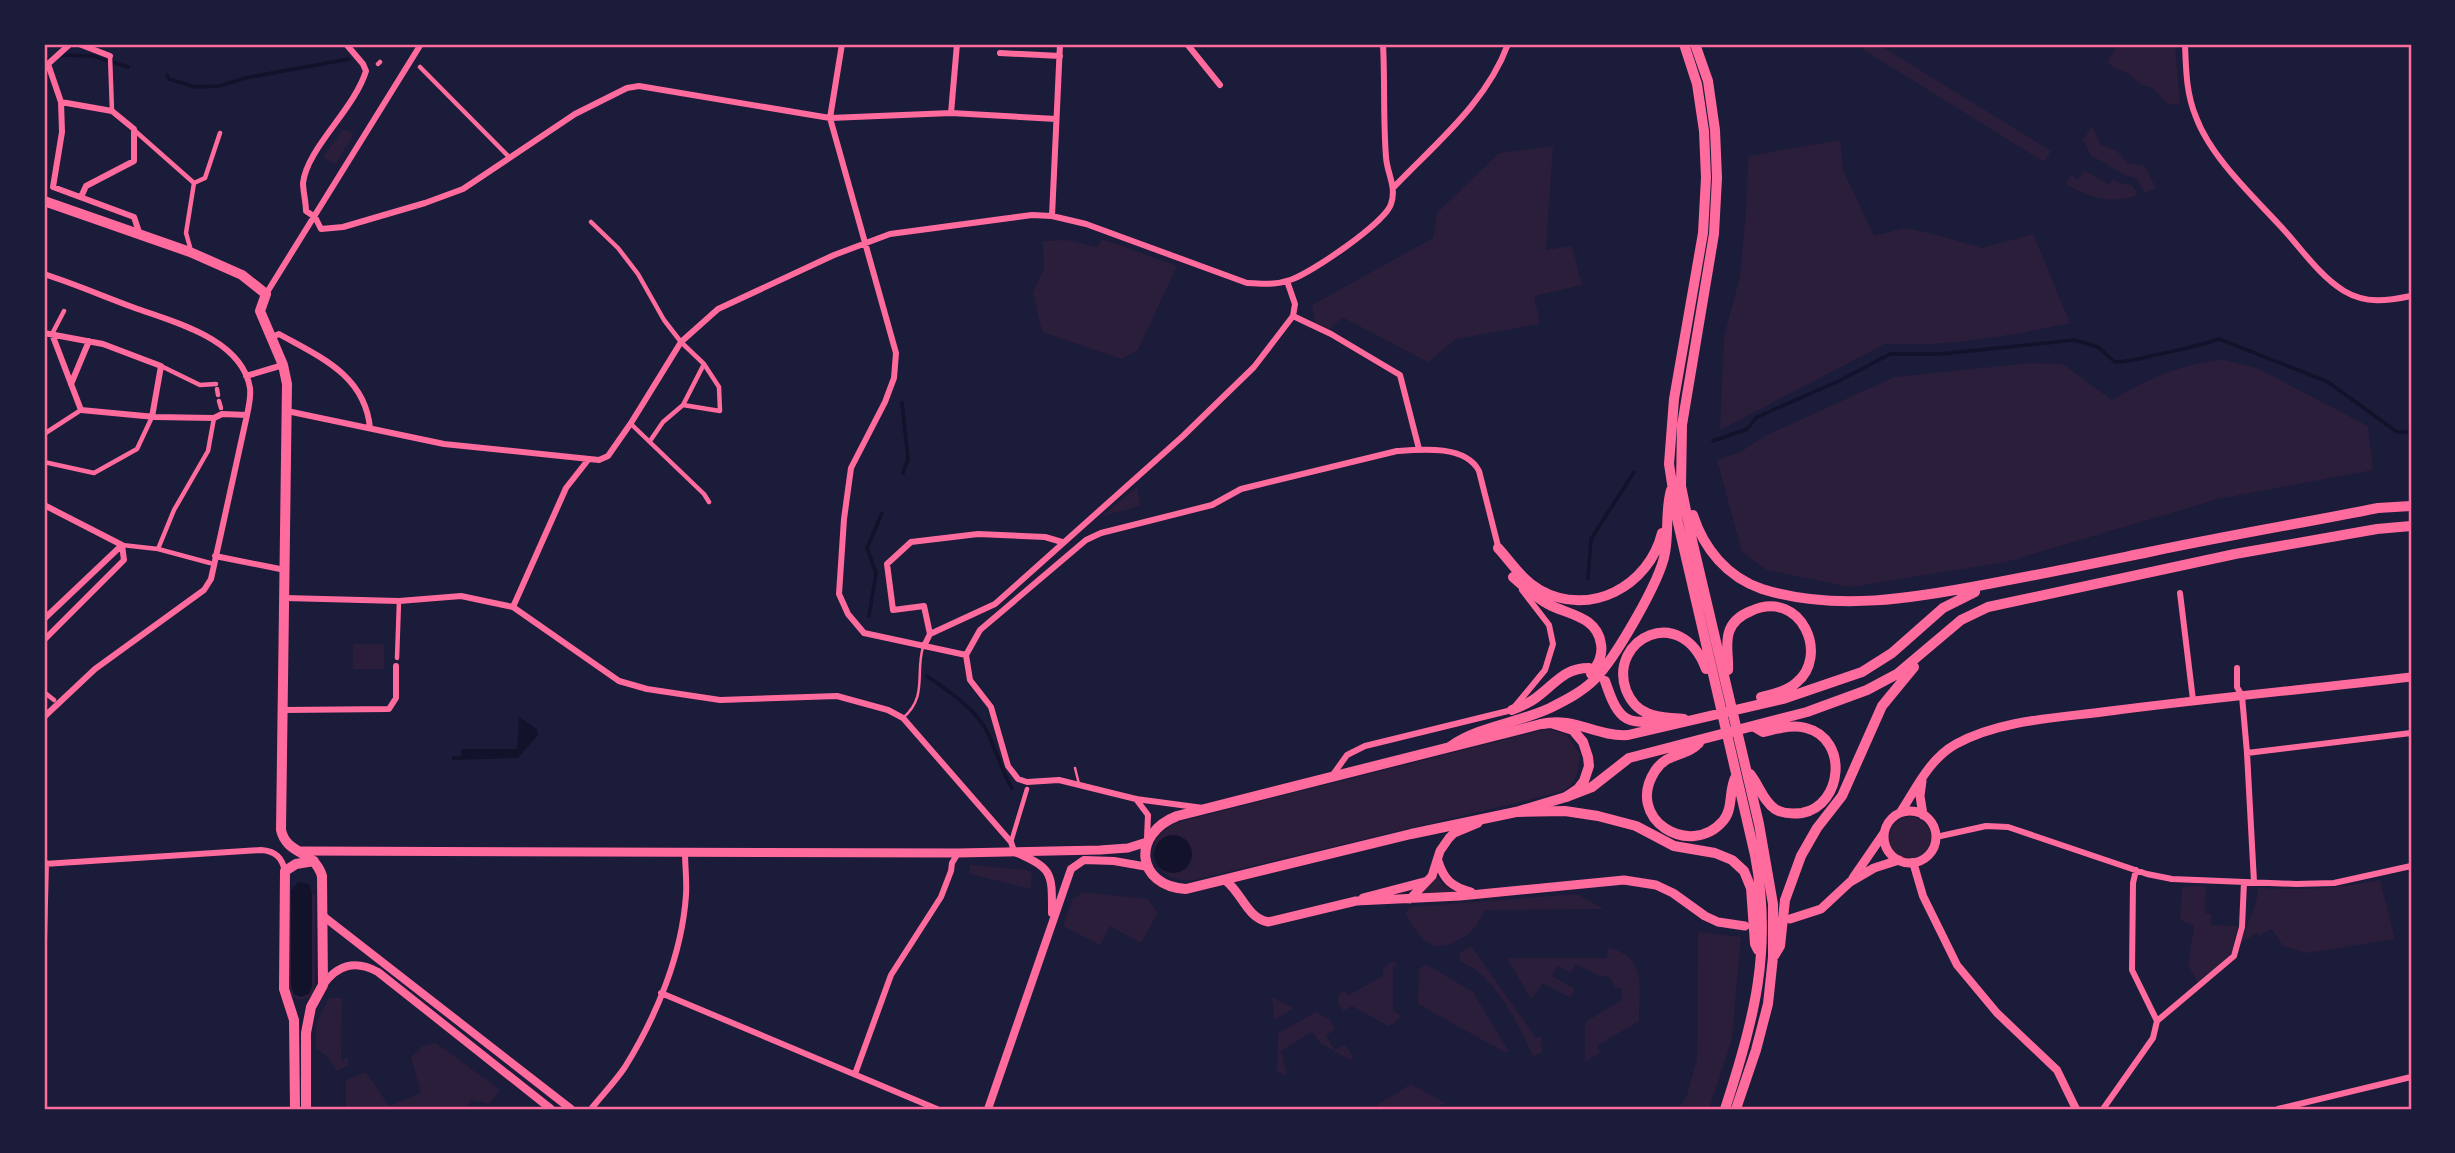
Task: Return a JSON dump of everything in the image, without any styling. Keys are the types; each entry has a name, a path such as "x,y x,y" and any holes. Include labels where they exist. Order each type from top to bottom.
{"highway":[{"path":"1684,44 1697,84 1704,131 1706,178 1703,233 1671,424 1669,464 1692,540 1726,680 1771,885 1767,958 1768,1004 1736,1109"},
{"path":"1695,44 1707,81 1715,130 1717,178 1714,234 1682,425 1676,487 1714,684 1759,883 1767,958 1752,1021 1724,1109"},
{"path":"1498,548 1521,575 1540,590 1564,599 1603,598 1624,588 1650,564 1661,538 1666,506 1676,487"},
{"path":"1676,487 1713,556 1735,575 1772,592 1816,600 1880,600 1950,592 2378,508 2411,506"},
{"path":"1451,746 1466,736 1532,716 1561,703 1585,688 1608,663 1654,584 1665,555 1666,506"},
{"path":"1566,797 1592,787 1629,758 1647,751 1753,726 1852,697 1897,674 1961,620 1988,607 2235,554 2377,529 2411,526"},
{"path":"1513,577 1538,598 1586,620 1599,633 1602,648 1600,661 1592,673 1561,703"},
{"path":"1541,724 1563,721 1603,733 1620,735 1656,729 1807,692 1862,672 1892,653 1931,618 1957,600 1982,589 2025,578"},
{"path":"1726,680 1729,668 1729,629 1740,617 1760,607 1771,606 1791,610 1799,617 1805,625 1810,643 1806,671 1796,684 1759,697 1750,706"},
{"path":"1662,719 1640,709 1627,694 1624,684 1623,668 1626,659 1631,650 1645,638 1665,633 1685,638 1702,659 1714,684"},
{"path":"1767,958 1780,946 1785,900 1801,856 1817,828 1842,796 1882,706 1895,687 1917,664 1922,652"},
{"path":"1512,710 1539,696 1564,673 1589,668"},
{"path":"1605,681 1612,704 1622,715 1638,723 1670,717 1686,720"},
{"path":"1747,771 1770,804 1775,809 1790,814 1809,811 1825,800 1836,774 1833,752 1815,732 1802,727 1763,732 1753,726"},
{"path":"1702,739 1694,748 1668,757 1657,767 1651,778 1647,800 1656,822 1667,831 1682,835 1698,835 1713,829 1724,820 1730,808 1731,785 1736,776"},
{"path":"1516,813 1565,811 1598,816 1636,826 1674,846 1715,853 1732,860 1748,878 1753,902 1755,944 1767,958"}],"main road":[{"path":"44,201 190,252 242,275 266,294 260,311 283,365 287,384 281,830 289,846 302,851 314,861 322,876 323,985 311,1007 306,1032 306,1109"},
{"path":"1900,813 1927,768 1954,744 2008,724 2411,677"},
{"path":"1541,724 1560,724 1573,730 1586,750 1587,774 1578,789 1566,797 1516,813 1424,831 1196,887 1178,888 1158,880 1148,867 1145,850 1147,842 1161,823 1177,816 1541,724"},
{"path":"1922,779 1920,796 1923,815"},
{"path":"1790,919 1821,909 1850,882 1892,818 1900,813 1915,811 1932,824 1936,837 1931,852 1920,860 1899,860 1874,868 1850,882"},
{"path":"1410,899 1432,876 1444,845 1454,833 1486,819"},
{"path":"1884,833 1888,850 1899,860"},
{"path":"302,851 958,853 1012,847 1114,849 1147,842"},
{"path":"295,1109 294,1020 284,989 285,871 296,864 314,861 334,852"},
{"path":"1438,859 1445,880 1455,887 1476,893"},
{"path":"1225,880 1237,889 1252,914 1268,922 1426,882"},
{"path":"1356,901 1634,881 1656,885 1673,893 1718,922 1745,926"},
{"path":"289,1002 304,1008 311,1007"}],"street":[{"path":"69,44 48,64 61,102 62,132 53,187 134,217 141,235"},
{"path":"79,44 110,56 112,111"},
{"path":"346,44 366,71 346,110 312,157 303,183 306,211 315,216 321,229 425,203 463,189 575,114 627,88 639,86 830,118 951,113 1056,119"},
{"path":"266,294 421,44"},
{"path":"842,44 830,118 895,353 894,370 885,402 851,468 839,594 848,614 864,633 923,650 966,654"},
{"path":"951,113 957,44"},
{"path":"1052,216 1060,44"},
{"path":"1186,44 1220,85"},
{"path":"287,411 444,444 599,460 608,456 631,423 681,342 718,309 774,282 890,234 1032,215 1052,216 1086,224 1247,284 1287,281 1304,275 1337,254 1391,207 1394,187 1386,160 1383,44"},
{"path":"1394,187 1478,101 1500,67 1508,44"},
{"path":"2185,44 2187,89 2204,135 2236,176 2315,265 2345,291 2363,299 2384,302 2411,296"},
{"path":"1000,53 1060,56"},
{"path":"420,67 511,158"},
{"path":"61,102 112,111 194,183"},
{"path":"81,197 86,186 134,161 134,129"},
{"path":"194,183 205,178 220,133"},
{"path":"190,247 186,233 194,183"},
{"path":"591,222 618,248 638,274 664,320 681,342 705,364 719,387 720,411 683,405"},
{"path":"44,274 180,324 212,340 233,356 246,376 250,389 247,415 211,579 204,590 95,669 44,716"},
{"path":"930,634 995,604 1156,460 1254,367 1293,316 1295,304 1287,281"},
{"path":"64,311 52,334 81,410"},
{"path":"1293,316 1331,334 1400,375 1419,449"},
{"path":"44,333 103,344 161,366 217,392 221,411"},
{"path":"272,337 279,334 328,361 353,383 369,410 370,428"},
{"path":"71,384 89,341"},
{"path":"650,441 663,422 683,405 705,364"},
{"path":"246,376 283,365"},
{"path":"44,462 94,473 137,449 152,417 161,366"},
{"path":"44,434 81,410 152,417 214,418"},
{"path":"221,411 247,415"},
{"path":"158,549 174,510 208,451 214,418 221,411"},
{"path":"631,423 709,502"},
{"path":"1206,808 1136,799 1059,780 1027,782 1018,779 1012,773 991,707 970,680 966,654 980,630 1086,540 1101,533 1212,505 1241,489 1397,451 1419,449 1463,456 1476,464 1498,548 1513,577 1549,625 1553,644 1545,670 1512,710 1365,746 1347,755 1332,776"},
{"path":"513,607 566,488 588,460"},
{"path":"44,505 122,544 158,549 210,563"},
{"path":"923,650 930,634 924,606 893,610 887,564 911,542 978,534 1045,537 1062,542"},
{"path":"44,619 122,544"},
{"path":"44,640 124,559 122,544"},
{"path":"215,556 285,570"},
{"path":"2180,593 2193,701"},
{"path":"285,598 399,601 461,596 513,607 619,681 648,689 720,700 837,696 888,710 903,718 1012,847 1042,865 1051,877 1052,919"},
{"path":"397,658 399,601"},
{"path":"283,710 389,709 396,698 396,667"},
{"path":"2237,668 2237,687 2242,696 2247,753 2254,882"},
{"path":"44,692 54,700"},
{"path":"2247,753 2411,733"},
{"path":"1012,847 1027,789"},
{"path":"1136,799 1148,816 1147,842"},
{"path":"1936,837 1997,825 2172,879 2334,883 2411,866"},
{"path":"44,941 45,863 261,850 279,856 285,871"},
{"path":"591,1109 623,1069 645,1031 674,959 686,894 685,852"},
{"path":"855,1074 891,975 941,897 958,853"},
{"path":"988,1109 1071,869 1084,860 1148,867"},
{"path":"1913,862 1923,896 1957,965 1997,1013 2057,1070 2076,1109"},
{"path":"2136,870 2133,883 2132,970 2157,1021"},
{"path":"2103,1109 2153,1038 2157,1021 2234,956 2242,927 2244,882"},
{"path":"323,916 571,1109"},
{"path":"323,985 337,969 345,965 368,967 378,972 551,1109"},
{"path":"661,993 937,1109"},
{"path":"2278,1109 2411,1077"}],"lane":[{"path":"903,718 912,710 920,686 923,650"},
{"path":"1075,768 1079,784"}],"shaded area":[{"path":"1865,44 1878,44 2051,151 2044,162 1862,49"},
{"path":"2118,44 2175,44 2180,105 2166,103 2154,89 2140,84 2128,73 2107,62"},
{"path":"2092,126 2101,145 2116,150 2128,163 2145,166 2156,188 2145,193 2136,178 2092,157 2083,140"},
{"path":"343,129 354,133 336,164 323,158"},
{"path":"1840,140 1843,170 1874,236 1905,228 1982,248 2033,234 2070,323 1978,340 1885,344 1720,430 1724,337 1740,277 1748,156"},
{"path":"1553,146 1546,250 1572,246 1582,285 1534,296 1540,324 1456,339 1428,362 1342,317 1330,329 1315,323 1312,305 1433,238 1437,213 1499,153"},
{"path":"2084,170 2109,185 2113,178 2116,182 2132,185 2138,195 2109,200 2083,193 2066,184 2071,175 2078,180"},
{"path":"1102,239 1177,266 1138,350 1122,359 1042,332 1033,293 1044,268 1043,241 1067,240 1097,247"},
{"path":"2224,360 2257,368 2368,426 2373,470 2218,499 2006,562 1851,587 1767,570 1742,552 1717,460 1740,452 1767,435 1894,377 2030,363 2063,364 2112,400 2166,373 2194,364"},
{"path":"1137,487 1140,506 1102,516"},
{"path":"353,644 384,644 384,669 353,669"},
{"path":"519,717 537,729 538,735 518,758 452,760 452,756 461,756 461,749 517,749"},
{"path":"1547,729 1566,734 1580,754 1574,781 1561,792 1194,880 1179,880 1168,876 1159,868 1155,859 1154,849 1158,838 1166,829 1179,822"},
{"path":"1910,817 1925,823 1931,838 1925,853 1910,859 1895,853 1889,838 1895,823"},
{"path":"1173,835 1187,840 1192,854 1187,868 1173,873 1159,868 1154,854 1159,840"},
{"path":"970,865 1027,870 1032,874 1031,889 969,874"},
{"path":"1437,875 1442,884 1454,892 1417,895"},
{"path":"2380,880 2395,939 2307,953 2283,946 2272,929 2259,936 2257,933 2240,943 2254,909 2258,888 2320,888"},
{"path":"298,882 309,884 312,894 312,986 309,994 301,997 294,994 291,986 291,891"},
{"path":"2206,886 2205,913 2211,914 2211,925 2238,926 2231,954 2198,983 2188,965 2194,926 2180,920 2182,887"},
{"path":"1083,892 1148,899 1158,913 1141,943 1110,926 1100,945 1063,926 1073,899"},
{"path":"287,894 291,894 293,939 312,987 312,894 315,894 315,986 312,995 302,999 296,999 288,991"},
{"path":"1577,894 1604,909 1484,910 1469,933 1441,946 1433,945 1421,937 1405,913 1410,907"},
{"path":"1698,932 1741,937 1732,1039 1709,1109 1678,1109 1686,1098 1697,1059"},
{"path":"1471,946 1536,1038 1541,1036 1542,1053 1533,1056 1504,1001 1494,988 1484,977 1459,961 1460,953"},
{"path":"1608,948 1630,958 1635,966 1640,986 1639,1021 1597,1046 1600,1053 1585,1062 1585,1022 1622,1000 1621,988 1616,988 1609,977 1597,975 1576,964 1571,973 1558,966 1552,976 1575,989 1570,998 1543,983 1531,999 1507,958 1607,958"},
{"path":"1392,962 1398,967 1393,966 1393,1011 1401,1015 1395,1023 1388,1026 1352,1006 1343,1011 1338,996 1343,990 1349,995 1383,976 1383,968"},
{"path":"1425,965 1473,992 1509,1052 1506,1053 1418,1004 1419,969"},
{"path":"1272,997 1294,1008 1274,1020"},
{"path":"329,998 342,998 341,1060 348,1058 350,1065 337,1071 327,1056 316,1049 316,1023"},
{"path":"1316,1012 1330,1020 1335,1029 1326,1036 1335,1050 1345,1045 1353,1057 1352,1061 1320,1043 1312,1032 1281,1051 1287,1076 1277,1071 1278,1033"},
{"path":"436,1043 500,1090 489,1104 472,1100 464,1109 346,1109 346,1080 366,1072 389,1106 421,1093 411,1057 423,1046"},
{"path":"1411,1084 1445,1103 1434,1109 1377,1109 1377,1105"}],"waterway":[{"path":"61,55 93,56 128,67"},
{"path":"167,75 169,79 195,87 220,86 245,78 349,59"},
{"path":"1713,441 1747,429 1757,417 1839,381 1890,354 1940,354 2074,340 2098,347 2115,362 2140,359 2219,339 2328,382 2397,432 2411,432"},
{"path":"902,403 908,459 903,473"},
{"path":"1588,578 1591,539 1634,472"},
{"path":"869,616 876,573 867,548 882,513"},
{"path":"927,676 973,712 989,735 1012,788"}]}
